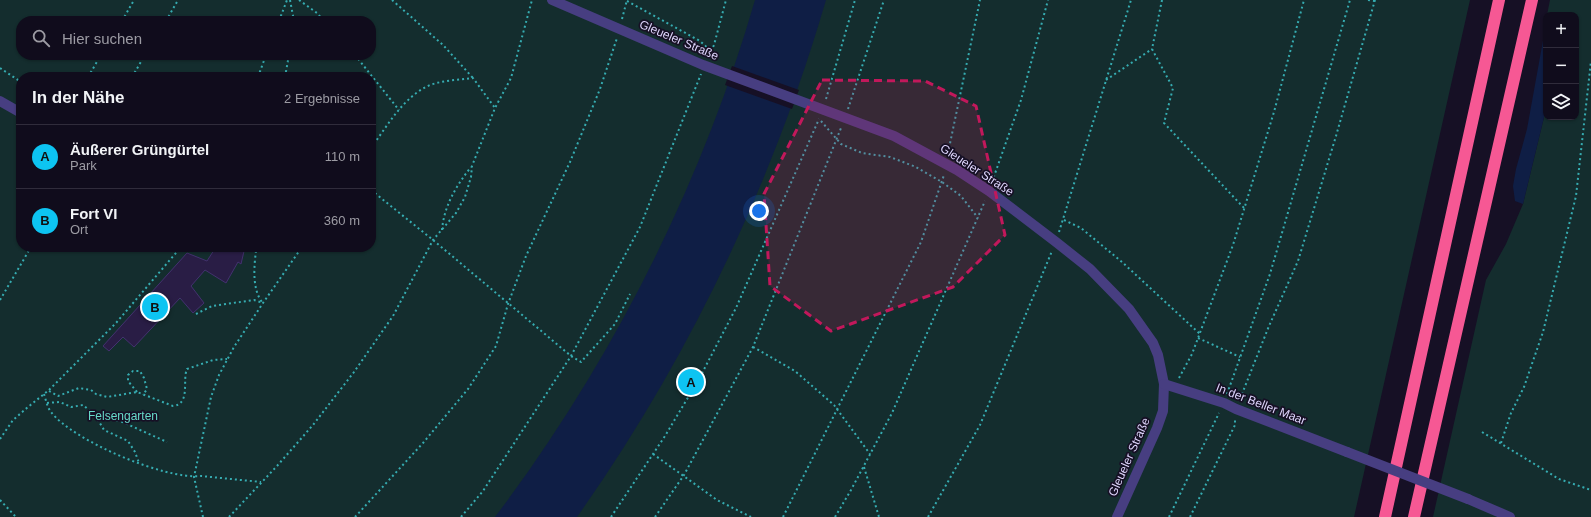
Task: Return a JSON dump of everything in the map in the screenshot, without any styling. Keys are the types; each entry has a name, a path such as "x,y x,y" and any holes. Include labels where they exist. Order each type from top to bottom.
{"highway":[{"path":"1385,517 1499,0"},
{"path":"1414,517 1532,0"}],"street":[{"name":"Gleueler Straße","path":"552,0 715,70 894,136 946,164 989,191 1090,269 1113,291 1138,321 1153,343 1162,370 1164,384 1163,411 1157,428 1117,517"},
{"path":"0,101 16,110"},
{"name":"In der Beller Maar","path":"1164,384 1224,403 1510,517"}],"path":[{"path":"125,16 134,0"},
{"path":"169,16 178,0"},
{"path":"281,16 287,0"},
{"path":"290,0 293,16"},
{"path":"299,0 320,16"},
{"path":"392,0 443,45 473,78 495,108"},
{"path":"442,230 443,216 453,193 472,166 495,108 511,78 532,0"},
{"path":"621,22 627,0 700,42 712,52"},
{"path":"708,58 712,52 726,0"},
{"path":"825,101 855,0"},
{"path":"655,517 684,476 753,347 845,118 884,0"},
{"path":"783,517 921,242 942,182 980,0"},
{"path":"834,517 864,467 892,413 978,218 1021,100 1048,0"},
{"path":"928,517 980,425 1056,242 1131,0"},
{"path":"1162,0 1152,49 1173,88 1164,123 1244,208"},
{"path":"1175,387 1192,354 1233,245 1274,112 1304,0"},
{"path":"1169,517 1224,403 1270,274 1350,0"},
{"path":"1190,517 1235,425 1236,409 1269,326 1298,261 1375,1 1368,0"},
{"path":"355,517 423,443 468,389 496,346 508,304 526,256 570,162 600,89 618,35"},
{"path":"1106,80 1152,49"},
{"path":"91,72 98,60"},
{"path":"135,72 142,60"},
{"path":"260,72 264,60"},
{"path":"286,72 288,60"},
{"path":"359,60 369,72"},
{"path":"1501,443 1511,413 1524,386 1543,332 1576,196 1591,61"},
{"path":"0,68 16,79"},
{"path":"461,517 483,491 571,356 640,227 701,75"},
{"path":"376,141 399,110 412,96 431,85 447,81 473,78"},
{"path":"376,81 399,110"},
{"path":"611,517 653,454 699,379 736,308 819,119 841,144 862,153 890,158 916,167 942,182 961,196 978,218"},
{"path":"229,517 313,425 354,372 393,316 433,240 456,213 465,197 471,177 472,166"},
{"path":"376,194 571,356 582,362 617,324 630,294"},
{"path":"1064,220 1081,228 1110,252 1200,334"},
{"path":"0,300 28,252"},
{"path":"0,439 13,420 44,394 116,323 177,252"},
{"path":"256,252 254,268 259,297 262,302"},
{"path":"203,517 194,477 211,397 227,359 262,302 298,252"},
{"path":"196,314 212,306 254,300 262,302"},
{"path":"1198,338 1240,357"},
{"path":"753,347 795,371 834,405 870,454"},
{"path":"143,395 147,388 144,378 140,370 133,371 128,375 128,381 137,392 143,395 173,406 177,406 183,400 185,373 187,369 213,360 227,359"},
{"path":"48,390 58,396 78,388 91,390 96,394 107,397 137,392"},
{"path":"44,394 50,410 57,419 76,434 98,446 139,463 165,471 194,477 201,476 261,482"},
{"path":"47,403 60,402 71,407 83,405 95,415 120,421 167,442"},
{"path":"95,415 97,421 104,430 128,441 135,452 139,463"},
{"path":"1482,432 1559,479 1591,490"},
{"path":"653,454 717,500 751,517"},
{"path":"864,467 879,517"},
{"path":"0,500 16,517"}],"highlighted area":[{"path":"822,80 925,81 976,106 1005,235 953,287 831,331 770,286 764,194"}],"green space":[{"name":"Felsengarten","path":"0,0 1470,0 1354,517 0,517"},
{"path":"1550,0 1591,0 1591,517 1433,517 1486,280 1506,244 1523,204 1543,120 1579,120 1579,12 1548,12"}],"water":[{"path":"755,0 826,0 780,137 753,203 723,269 655,396 577,517 495,517 577,398 614,335 649,270 680,204 708,137 733,69"},
{"path":"1543,41 1543,120 1523,204 1515,201 1513,186 1527,129"}],"pier":[{"path":"732,66 799,90 792,109 725,85"}],"building":[{"path":"213,252 244,252 241,264 238,262 226,283 205,270 191,286 204,303 193,313 180,298 134,347 123,337 109,351 103,346 187,253 207,261"}],"place":[{"name":"Fort VI","path":"155,307"},
{"name":"Äußerer Grüngürtel","path":"691,382"}]}
